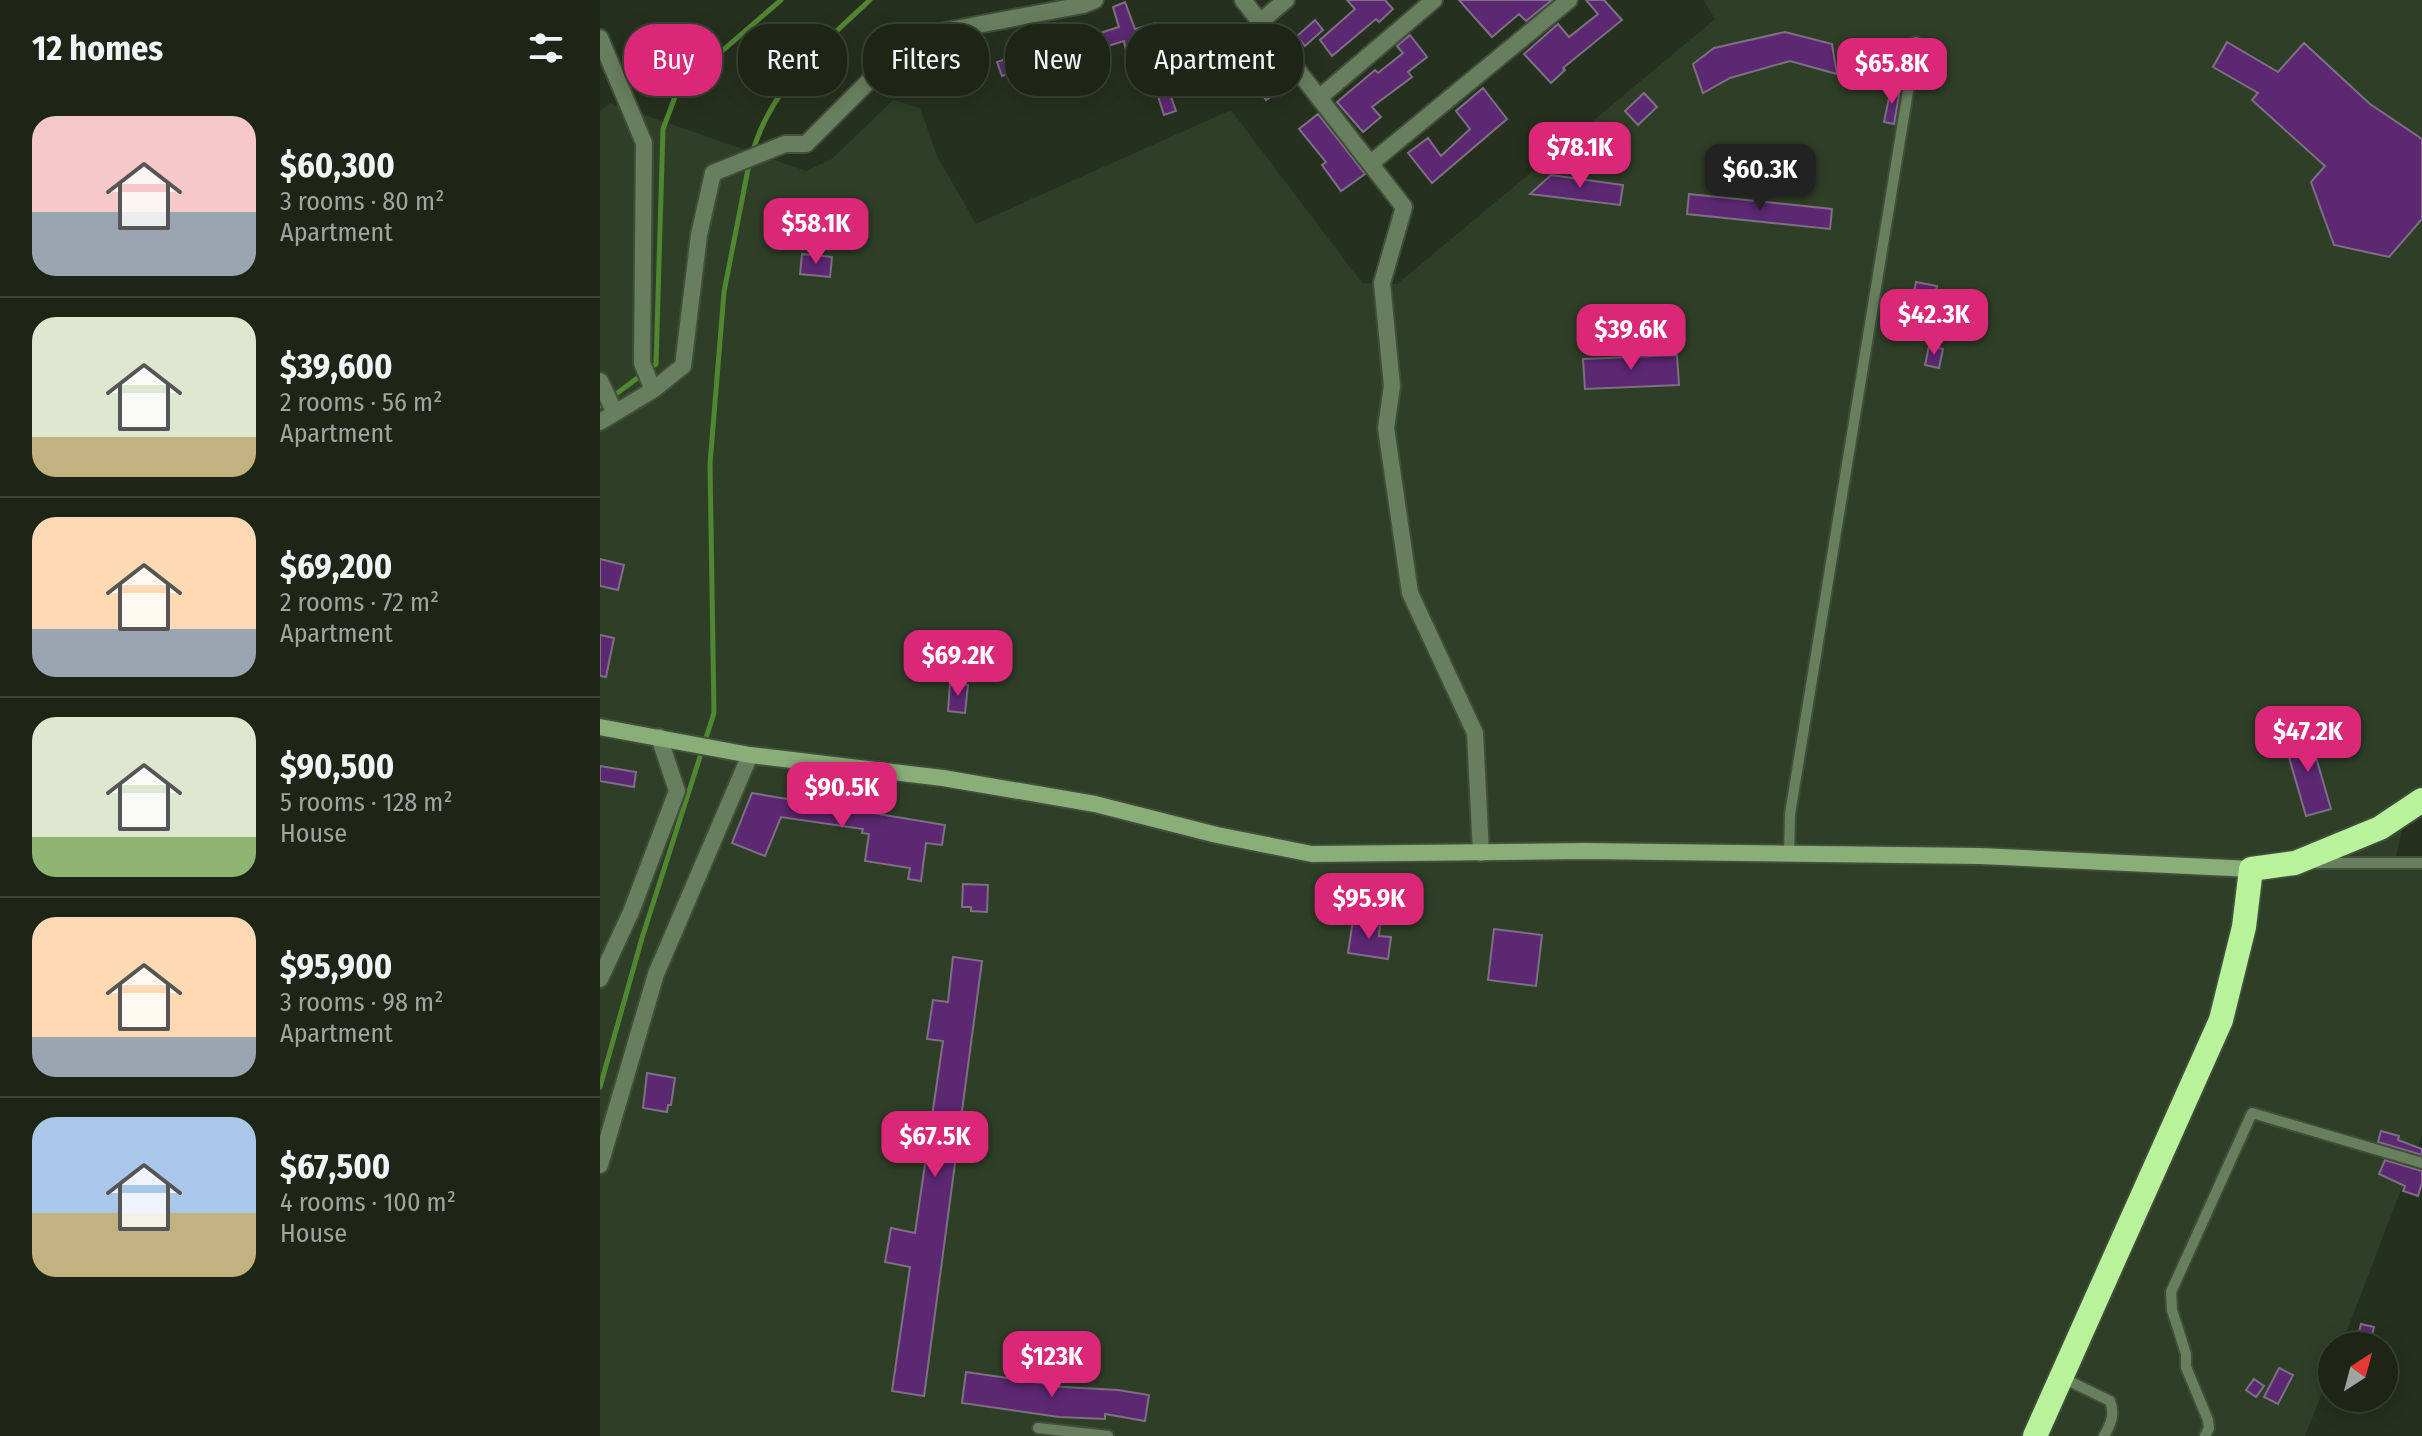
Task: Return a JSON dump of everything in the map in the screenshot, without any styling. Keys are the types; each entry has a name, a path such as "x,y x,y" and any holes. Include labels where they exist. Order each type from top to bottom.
{"highway":[{"path":"2035,1436 2221,1020 2244,927 2251,869 2295,863 2380,828 2422,800"}],"main road":[{"path":"600,727 746,754 943,778 1095,804 1217,835 1312,854 1585,851 1980,856 2251,869"}],"street":[{"path":"600,422 653,390 683,366 699,235 713,173 785,144 806,144 913,37 1083,5 1095,0"},
{"path":"1243,0 1404,207 1382,283 1392,386 1386,428 1410,593 1475,733 1481,853"},
{"path":"1260,22 1286,0"},
{"path":"1320,97 1434,0"},
{"path":"1371,163 1569,0"},
{"path":"600,38 644,143 642,363 653,390"},
{"path":"600,381 614,411"},
{"path":"600,979 631,912 677,791 659,737"},
{"path":"600,1165 656,974 746,754"}],"lane":[{"path":"1789,855 1790,814 1916,42"},
{"path":"2295,863 2422,863"},
{"path":"2205,1436 2209,1428 2208,1420 2186,1367 2186,1354 2172,1310 2171,1292 2252,1113 2422,1163"},
{"path":"2060,1377 2110,1401 2113,1409 2111,1424 2104,1436"},
{"path":"1038,1428 1108,1436"}],"shaded area":[{"path":"1703,0 2422,0 2422,798 2406,810 2395,862 2422,863 2422,1135 2346,1332 2318,1332 2318,1403 2305,1436 600,1436 600,111 610,103 806,171 832,159 893,100 920,108 937,156 976,224 1231,110 1362,283 1397,284 1715,19"}],"building":[{"path":"1347,0 1385,0 1393,9 1379,22 1376,19 1332,56 1320,40 1355,9"},
{"path":"1459,0 1552,0 1526,21 1519,14 1492,37"},
{"path":"1586,0 1604,0 1622,20 1563,68 1565,70 1551,83 1524,54 1558,24 1569,37 1598,14"},
{"path":"1125,2 1133,24 1126,24 1126,51 1124,41 1110,45 1110,30 1119,27 1113,7"},
{"path":"1315,20 1323,30 1305,46 1303,31"},
{"path":"1785,32 1832,44 1837,74 1790,61 1730,78 1703,93 1693,64 1714,48"},
{"path":"1410,35 1427,57 1408,72 1412,77 1372,107 1381,117 1363,132 1337,102 1375,70 1378,73 1403,53 1397,46"},
{"path":"2227,42 2278,72 2304,43 2370,104 2422,139 2422,219 2389,257 2334,245 2311,182 2325,166 2252,100 2258,93 2213,67"},
{"path":"1005,59 1005,75 1002,76 997,62"},
{"path":"1483,88 1507,119 1432,183 1408,153 1428,138 1441,156 1470,129 1456,111"},
{"path":"1891,88 1900,89 1894,124 1884,122"},
{"path":"1644,93 1657,107 1638,125 1625,111"},
{"path":"1158,96 1171,96 1176,111 1164,115"},
{"path":"1318,114 1365,174 1341,191 1322,165 1326,162 1299,129"},
{"path":"1551,175 1623,185 1620,205 1530,194"},
{"path":"1689,194 1832,209 1830,229 1687,214"},
{"path":"802,254 832,257 830,277 800,274"},
{"path":"1916,282 1937,286 1934,302 1913,297"},
{"path":"1929,346 1943,349 1939,368 1925,365"},
{"path":"1677,355 1679,385 1585,389 1583,359"},
{"path":"600,559 624,565 618,590 600,586"},
{"path":"600,635 614,638 606,677 600,676"},
{"path":"950,683 968,685 965,713 948,711"},
{"path":"2309,733 2331,809 2306,816 2284,740"},
{"path":"600,766 636,772 634,787 600,781"},
{"path":"752,793 945,825 942,845 926,843 921,881 908,879 910,868 865,861 869,834 862,833 863,829 781,817 765,856 732,843"},
{"path":"963,884 988,885 987,912 962,907"},
{"path":"1353,920 1380,924 1379,936 1391,937 1388,959 1348,953"},
{"path":"1494,929 1542,935 1536,986 1488,980"},
{"path":"953,957 982,961 924,1396 892,1391 910,1267 885,1262 891,1228 915,1233 943,1041 927,1039 933,1000 948,1002"},
{"path":"647,1073 675,1078 667,1112 643,1108"},
{"path":"2381,1131 2399,1136 2398,1140 2422,1149 2422,1155 2378,1142"},
{"path":"2385,1160 2422,1171 2418,1196 2403,1191 2405,1186 2379,1174"},
{"path":"2361,1324 2374,1327 2373,1332 2359,1332"},
{"path":"2279,1368 2293,1375 2278,1404 2264,1397"},
{"path":"966,1372 1047,1386 1149,1395 1145,1421 1105,1414 1105,1419 1059,1417 962,1403"},
{"path":"2254,1379 2264,1386 2256,1397 2246,1390"}],"waterway":[{"path":"600,406 656,364 663,129 678,89 781,0"},
{"path":"752,155 760,132 784,89 816,51 870,0"},
{"path":"600,1087 642,938 714,713 710,464 724,292 749,164"}]}
